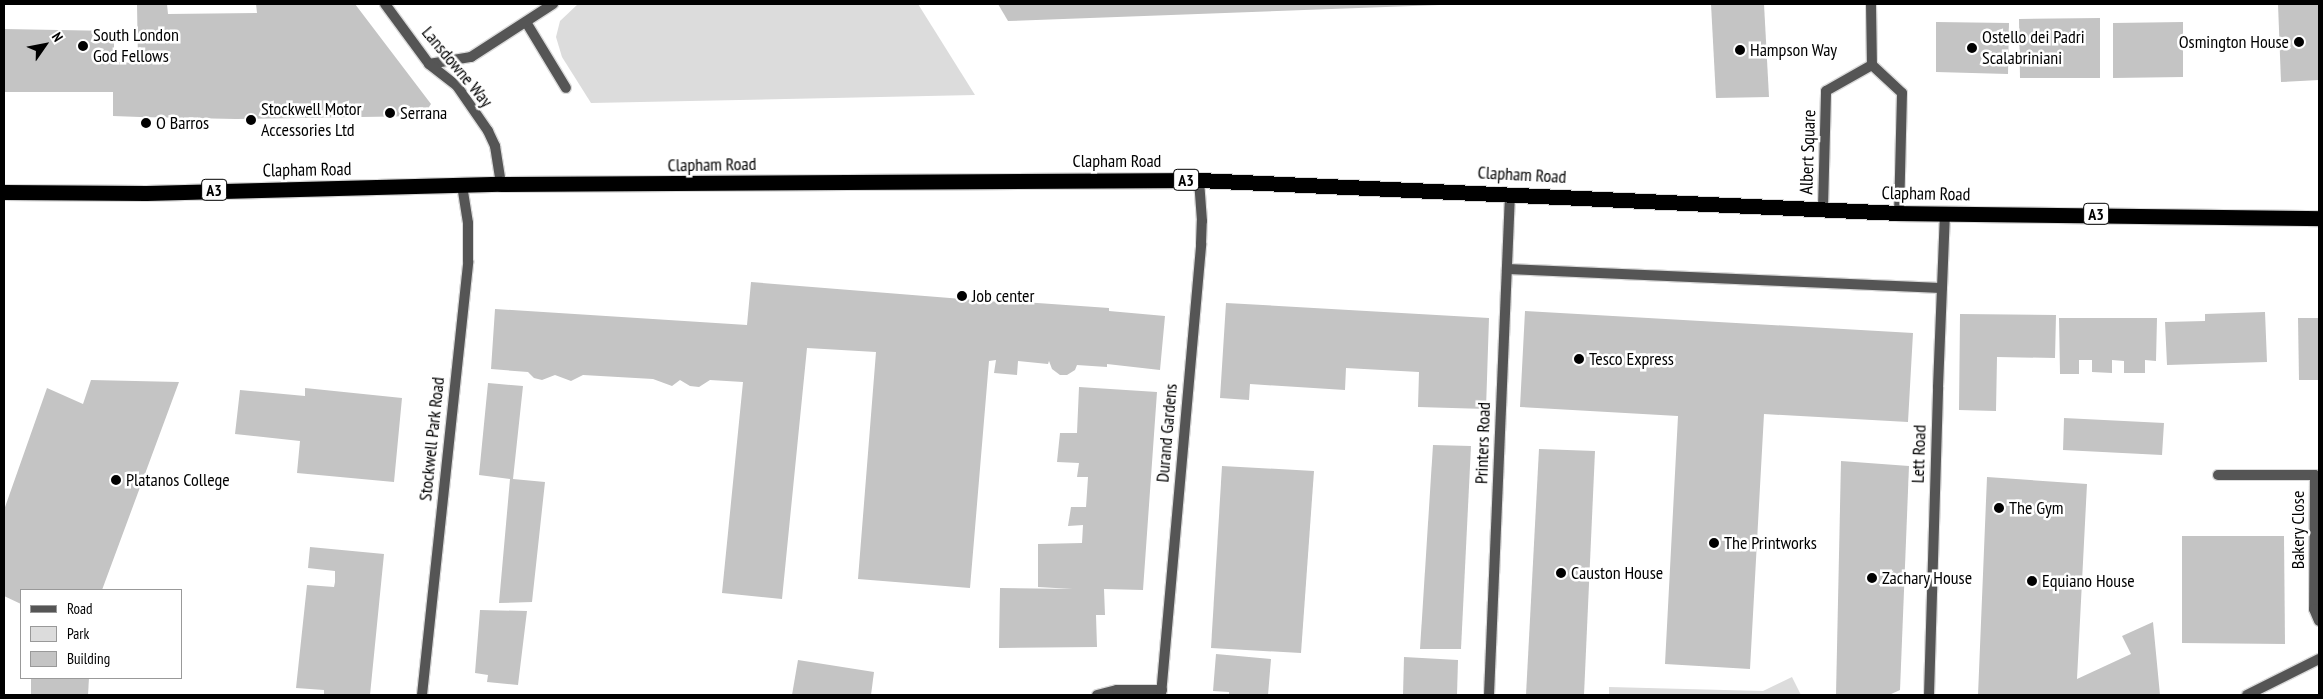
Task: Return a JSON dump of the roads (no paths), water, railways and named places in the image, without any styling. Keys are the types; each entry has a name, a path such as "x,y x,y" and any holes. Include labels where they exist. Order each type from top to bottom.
{"highway":[{"name":"Clapham Road","path":"4,192 146,193 501,184 1199,180 1510,193 1899,213 2319,218"}],"street":[{"name":"Lansdowne Way","path":"385,4 429,64 456,86 488,131 495,146 501,184"},
{"path":"429,64 471,57 553,4"},
{"path":"1871,4 1872,65 1902,92 1899,213"},
{"path":"526,22 566,88"},
{"name":"Albert Square","path":"1823,208 1826,91 1872,65"},
{"name":"Durand Gardens","path":"1097,695 1117,690 1162,693 1201,244 1202,220 1199,180"},
{"name":"Stockwell Park Road","path":"422,695 468,261 468,224 462,185"},
{"name":"Printers Road","path":"1489,695 1510,193"},
{"name":"Lett Road","path":"1929,695 1945,213"},
{"path":"1507,269 1942,288"},
{"name":"Bakery Close","path":"2218,475 2315,475 2314,609 2319,621"},
{"path":"2247,695 2319,659"}],"place":[{"name":"Osmington House","path":"2299,42"},
{"name":"South London God Fellows","path":"83,46"},
{"name":"Ostello dei Padri Scalabriniani","path":"1972,48"},
{"name":"Hampson Way","path":"1740,50"},
{"name":"Serrana","path":"390,113"},
{"name":"Stockwell Motor Accessories Ltd","path":"251,120"},
{"name":"O Barros","path":"146,123"},
{"name":"Job center","path":"962,296"},
{"name":"Tesco Express","path":"1579,359"},
{"name":"Platanos College","path":"116,480"},
{"name":"The Gym","path":"1999,508"},
{"name":"The Printworks","path":"1714,543"},
{"name":"Causton House","path":"1561,573"},
{"name":"Zachary House","path":"1872,578"},
{"name":"Equiano House","path":"2032,581"}]}
